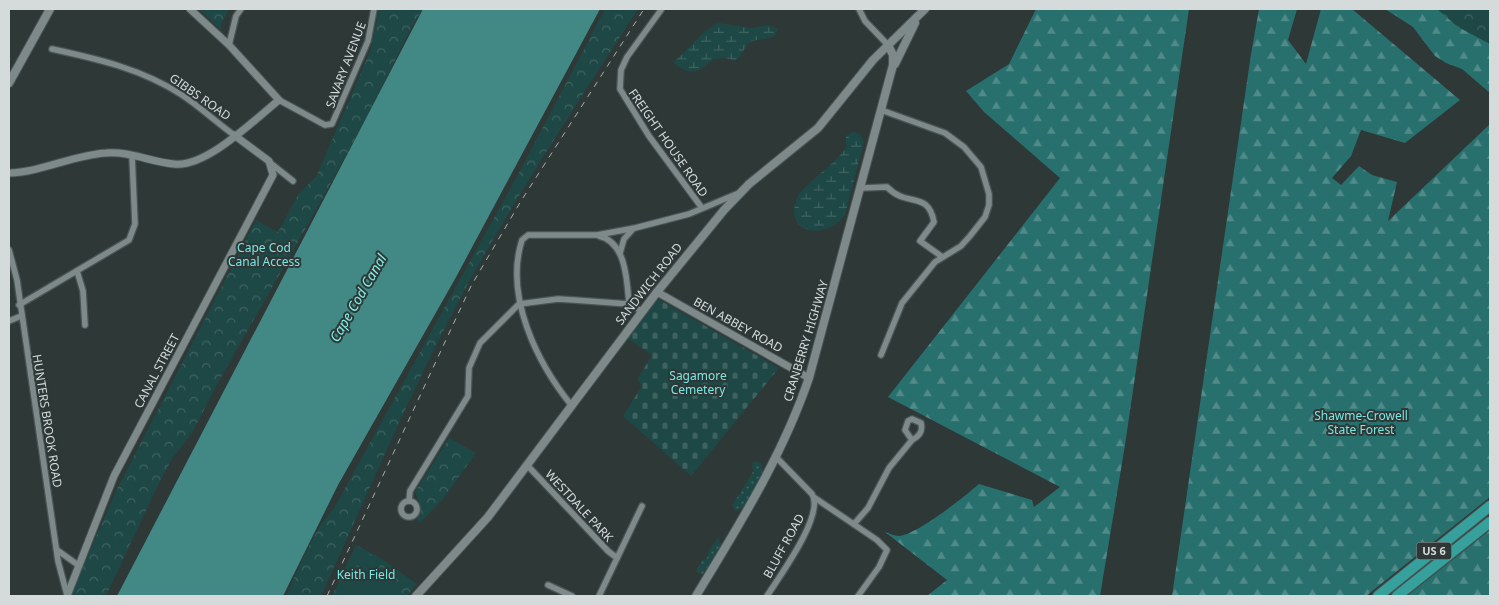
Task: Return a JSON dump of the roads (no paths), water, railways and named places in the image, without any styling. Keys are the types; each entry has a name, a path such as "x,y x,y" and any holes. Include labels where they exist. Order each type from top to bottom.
{"highway":[{"name":"US 6","path":"1378,596 1490,506"},
{"name":"US 6","path":"1397,596 1490,522"}],"main road":[{"path":"9,83 50,9"},
{"name":"SANDWICH ROAD","path":"417,596 440,567 480,528 642,311 739,192 818,128 888,45 923,11"},
{"name":"CRANBERRY HIGHWAY","path":"891,74 923,11"},
{"name":"CRANBERRY HIGHWAY","path":"696,596 777,458 809,378 891,74 894,59 888,45"}],"street":[{"path":"9,173 116,152 172,164 193,163 205,157 279,100 229,45 190,9"},
{"path":"229,45 236,16 241,9"},
{"name":"SAVARY AVENUE","path":"279,100 325,125 330,125 339,112 362,56 371,32 374,9"},
{"path":"859,9 866,21 888,45"},
{"name":"FREIGHT HOUSE ROAD","path":"661,10 627,57 621,70 620,90 649,136 702,208"},
{"name":"GIBBS ROAD","path":"52,49 116,64 148,76 181,95 293,181"},
{"path":"881,110 945,133 964,147 981,167 989,194 989,205 985,217 961,246 941,256 925,272 902,303 881,355"},
{"path":"19,306 122,246 133,232 135,219 132,155"},
{"name":"CANAL STREET","path":"67,596 114,476 271,180 273,170 269,162"},
{"path":"861,188 887,187 895,196 927,205 932,212 934,222 920,241 941,256"},
{"path":"572,406 532,340 519,304 519,253 524,238 528,235 539,234 597,235 634,228 681,217 739,192"},
{"path":"629,304 620,253 624,239 634,228"},
{"path":"597,235 610,241 620,253"},
{"name":"HUNTERS BROOK ROAD","path":"9,250 15,270 57,550 67,596"},
{"path":"77,271 84,291 85,325"},
{"name":"BEN ABBEY ROAD","path":"657,292 809,378"},
{"path":"409,501 410,491 468,396 469,368 480,343 519,304 558,299 629,304 642,311"},
{"path":"9,321 21,316"},
{"path":"854,524 868,508 889,468 912,440"},
{"path":"777,458 815,498 854,524 887,550 879,567 860,595"},
{"name":"WESTDALE PARK","path":"527,465 608,551 617,558"},
{"name":"BLUFF ROAD","path":"767,596 809,525 815,498"},
{"path":"599,596 642,506"},
{"path":"57,550 78,565"},
{"path":"548,585 572,596"}],"water":[{"name":"Cape Cod Canal","path":"423,9 600,9 455,279 338,485 283,596 117,596"}],"railway":[{"path":"327,596 471,286 521,201 644,9"}],"park label":[{"name":"Cape Cod Canal Access","path":"264,255"},
{"name":"Sagamore Cemetery","path":"698,383"},
{"name":"Shawme-Crowell State Forest","path":"1361,423"},
{"name":"Keith Field","path":"366,575"}]}
